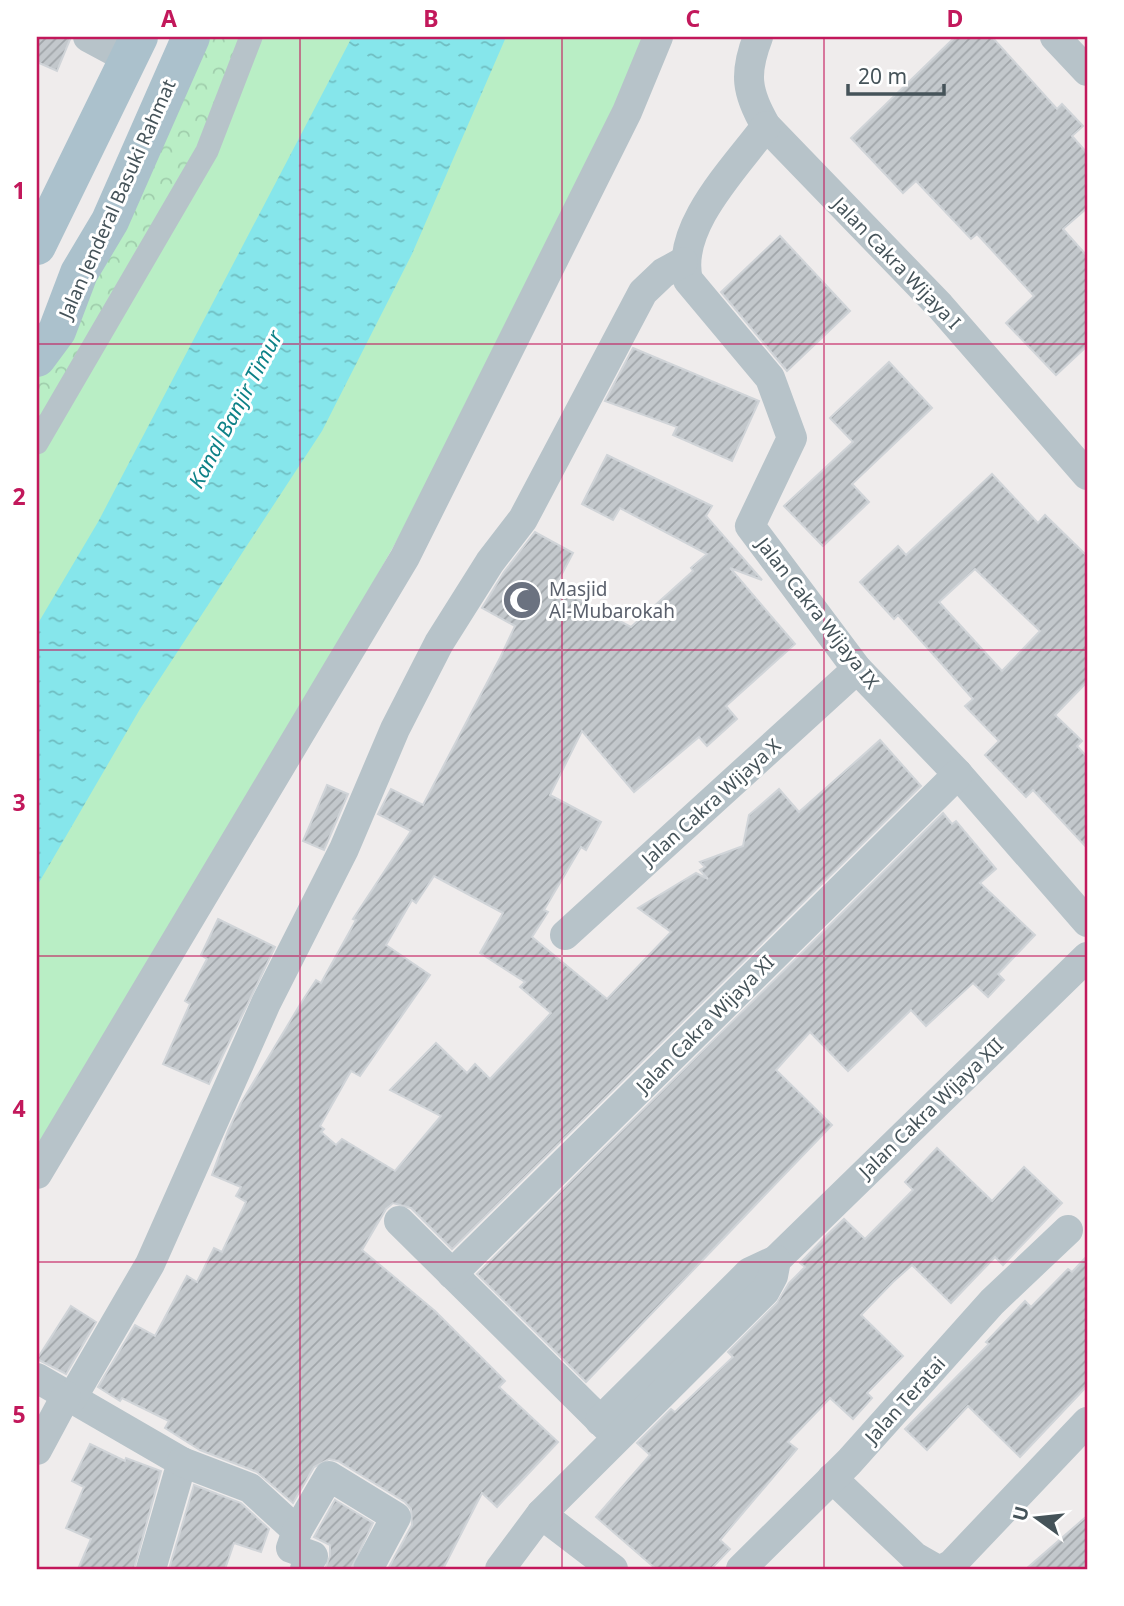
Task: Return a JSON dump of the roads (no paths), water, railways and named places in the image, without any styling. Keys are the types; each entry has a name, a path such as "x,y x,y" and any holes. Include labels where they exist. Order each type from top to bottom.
{"main road":[{"name":"Jalan Jenderal Basuki Rahmat","path":"37,358 57,331 79,272 110,221 191,37"},
{"path":"37,246 134,48"}],"street":[{"path":"88,37 134,48"},
{"path":"37,443 206,151 251,37"},
{"path":"38,1167 405,557 627,112 657,37"},
{"name":"Jalan Cakra Wijaya I","path":"758,37 747,64 753,104 766,126 940,306 1087,475"},
{"path":"1055,37 1087,72"},
{"path":"37,1450 150,1264 266,1003 344,849 395,729 439,643 490,562 523,519 643,292 663,273 683,262 697,220 766,126"},
{"name":"Jalan Cakra Wijaya IX","path":"683,262 688,280 770,378 792,438 750,526 857,669 958,774 1087,922"},
{"name":"Jalan Cakra Wijaya X","path":"565,934 857,669"},
{"name":"Jalan Cakra Wijaya XI","path":"452,1273 958,774"},
{"name":"Jalan Cakra Wijaya XII","path":"500,1569 609,1429 765,1291 773,1276 776,1260 1087,957"},
{"path":"400,1221 609,1429"},
{"name":"Jalan Teratai","path":"741,1569 832,1478 992,1302 1068,1230"},
{"path":"37,1378 182,1462 250,1488 297,1531"},
{"path":"943,1569 953,1564 1087,1423"},
{"path":"151,1569 182,1462"},
{"path":"305,1569 313,1556 291,1548 297,1531 330,1476 396,1517 368,1569"},
{"path":"832,1478 915,1557 936,1569"},
{"path":"541,1514 613,1569"}],"water":[{"name":"Kanal Banjir Timur","path":"352,37 506,37 412,254 322,431 140,709 37,886 37,625 98,522"}],"place":[{"name":"Masjid Al-Mubarokah","path":"522,600"}]}
